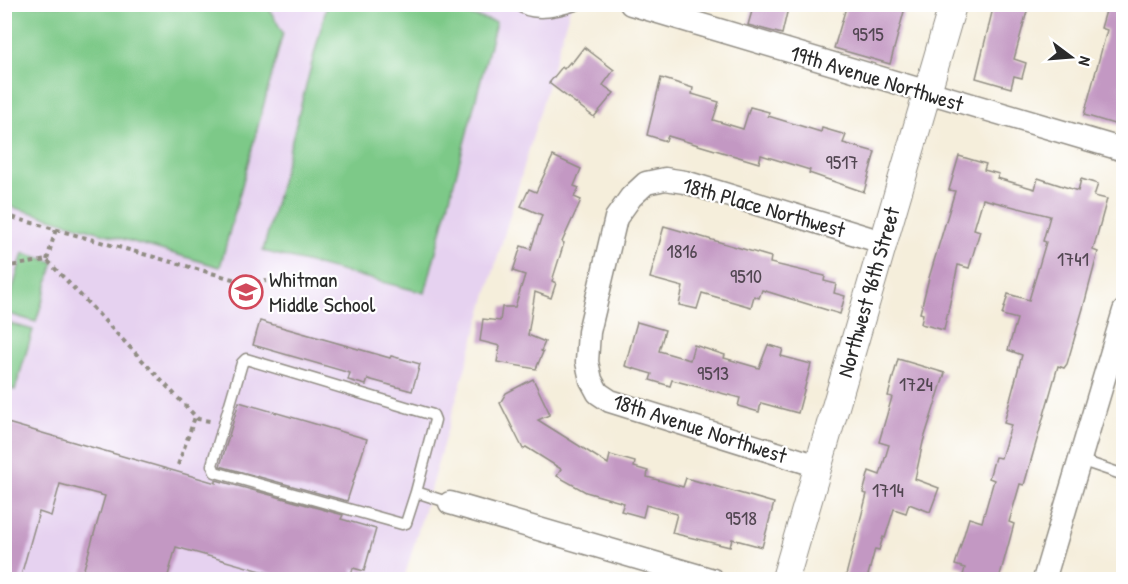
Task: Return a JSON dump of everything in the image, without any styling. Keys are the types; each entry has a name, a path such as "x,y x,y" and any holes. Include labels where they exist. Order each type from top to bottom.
{"street":[{"name":"19th Avenue Northwest","path":"631,4 685,12 927,94 1124,150"},
{"name":"Northwest 96th Street","path":"786,579 952,4"},
{"name":"18th Place Northwest","path":"591,380 587,362 589,332 616,218 631,197 646,183 665,179 685,182 882,242"},
{"path":"1044,579 1124,311"},
{"name":"18th Avenue Northwest","path":"591,380 598,393 610,401 818,466"},
{"path":"450,503 713,579"}],"lane":[{"path":"517,4 527,12 554,11 578,4"},
{"path":"246,359 433,415 435,420 416,492 406,523 402,524 215,472 212,465 242,363 246,359"},
{"path":"1080,460 1124,475"},
{"path":"416,492 450,503"}],"path":[{"path":"4,215 247,283 267,281"},
{"path":"47,260 56,229"},
{"path":"4,267 47,260"},
{"path":"47,260 197,417 178,465"}],"shaded area":[{"name":"Whitman Middle School","path":"4,5 571,5 404,579 5,579"}],"green space":[{"path":"4,5 267,5 283,33 220,267 5,205"},
{"path":"327,5 428,5 496,22 425,293 263,251"},
{"path":"23,253 54,262 36,322 6,313"},
{"path":"5,322 33,330 15,390 5,387"}],"building":[{"path":"754,4 789,4 782,34 748,25"},
{"path":"847,4 906,4 890,64 834,48"},
{"path":"994,4 1029,4 1014,59 1026,63 1022,78 1014,76 1011,88 976,78"},
{"path":"1108,4 1124,4 1124,127 1084,115 1107,30 1101,28"},
{"path":"584,47 614,70 603,85 614,93 594,117 549,83 562,67 564,69 570,62 571,64"},
{"path":"661,78 693,88 692,94 719,102 713,120 743,129 750,107 769,112 768,116 821,132 822,128 846,135 843,143 875,152 864,192 809,173 810,170 761,155 759,163 668,136 666,141 647,135"},
{"path":"553,156 581,169 574,186 579,188 574,197 581,200 562,242 564,243 552,281 556,283 551,298 535,292 528,335 545,342 536,369 497,362 500,346 480,341 483,319 500,321 502,307 515,307 525,275 513,271 521,246 531,249 542,215 521,206 529,189 536,192"},
{"path":"959,156 986,164 984,170 999,174 997,178 1035,189 1038,178 1078,191 1081,179 1098,184 1094,196 1107,199 1093,250 1098,252 1084,305 1067,364 1064,368 1058,366 1024,485 1020,484 1009,522 1014,524 999,579 962,579 965,568 955,565 969,518 982,522 994,480 989,478 995,457 1001,458 1011,425 1004,423 1022,355 1008,350 1017,319 1002,315 1008,294 1029,300 1046,242 1043,241 1050,216 983,199 974,229 980,231 969,268 958,265 944,330 921,324 923,314 920,313 955,191 949,190"},
{"path":"664,226 771,257 770,263 825,276 824,281 836,284 834,293 845,296 840,314 762,290 759,298 754,296 751,307 702,293 697,309 679,305 683,287 650,278"},
{"path":"260,321 390,358 391,356 420,364 412,391 368,379 366,385 348,380 350,373 253,345"},
{"path":"637,322 665,330 659,351 690,360 694,345 725,355 724,358 759,368 768,345 783,349 781,356 811,364 798,413 761,403 759,412 738,406 740,398 672,380 670,386 650,380 652,374 625,366"},
{"path":"898,359 945,373 923,442 915,479 939,488 930,512 909,504 906,513 894,509 885,538 883,537 879,550 875,549 867,579 845,579 867,494 863,493 869,471 880,475 889,445 879,442 892,397 888,396"},
{"path":"533,379 549,412 549,415 538,420 608,464 610,455 635,462 634,467 648,471 647,477 683,487 686,478 774,503 762,547 732,539 730,547 672,533 677,514 646,505 643,517 621,511 624,503 586,492 557,476 561,469 526,447 523,449 500,403 506,393"},
{"path":"239,402 367,439 347,501 220,466"},
{"path":"4,422 216,483 216,480 343,515 341,519 376,529 364,571 353,568 350,579 290,579 176,547 167,579 81,579 105,496 60,484 51,516 39,512 20,579 4,579"}],"place":[{"name":"Whitman Middle School","path":"246,292"}]}
